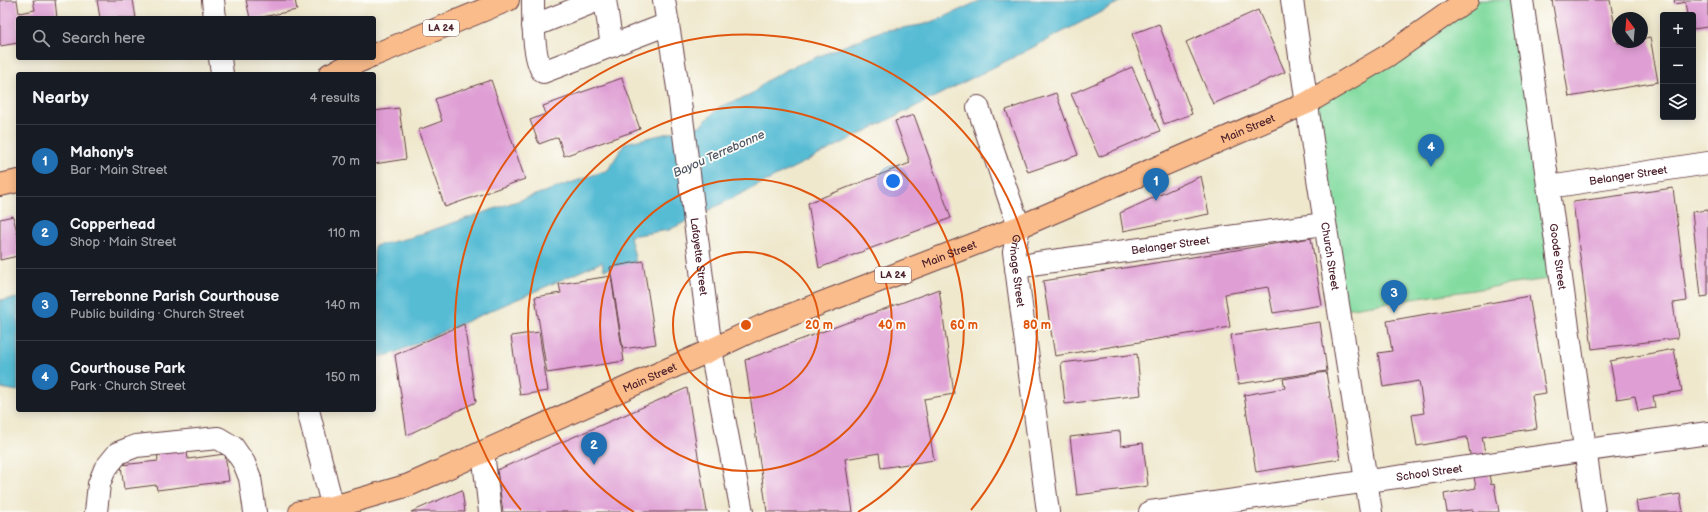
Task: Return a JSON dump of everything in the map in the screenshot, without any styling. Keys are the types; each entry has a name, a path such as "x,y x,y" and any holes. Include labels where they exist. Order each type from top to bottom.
{"main road":[{"name":"LA 24","path":"376,54 508,0"},
{"name":"Main Street","path":"300,512 334,509 409,484 762,326 1019,226 1307,103 1387,56 1467,0"},
{"path":"341,72 363,60"},
{"path":"0,185 16,181"}],"street":[{"path":"213,0 215,16"},
{"path":"533,0 533,26 538,66 543,72 668,24"},
{"path":"533,26 598,0"},
{"path":"605,0 612,46"},
{"name":"Lafayette Street","path":"664,0 679,94 711,350 742,512"},
{"name":"Church Street","path":"1292,0 1324,224 1371,512"},
{"name":"Goode Street","path":"1522,0 1594,512"},
{"path":"220,60 222,72"},
{"name":"Grinage Street","path":"978,107 1019,226 1014,252 1048,512"},
{"name":"Belanger Street","path":"1548,187 1708,162"},
{"name":"Belanger Street","path":"1016,268 1038,263 1324,224"},
{"path":"309,412 334,509"},
{"name":"School Street","path":"1150,512 1708,433"},
{"path":"96,512 99,484 104,469 118,453 136,446 218,438 233,447 244,464 250,478 255,512"},
{"path":"483,452 490,512"}],"green space":[{"path":"1467,0 1522,0 1561,277 1338,310 1307,103"}],"water":[{"name":"Bayou Terrebonne","path":"981,0 1124,0 1022,53 669,230 630,236 636,263 604,270 602,262 392,354 376,358 376,246 409,238 608,170 625,143 700,126 719,107 751,95 766,81 790,68 881,31 921,25 940,19"},
{"path":"16,298 16,391 0,388 0,300"}],"building":[{"path":"0,0 17,0 19,13 35,10 33,0 55,0 57,16 16,16 16,43 0,46"},
{"path":"97,0 133,0 136,16 100,16"},
{"path":"246,0 295,0 297,10 267,16 250,16"},
{"path":"1552,0 1610,0 1612,12 1612,48 1648,48 1648,38 1650,37 1658,82 1569,97"},
{"path":"1674,0 1708,0 1708,27 1696,29 1696,12 1687,12 1685,2 1675,4"},
{"path":"1258,10 1285,72 1213,104 1186,42"},
{"path":"1159,24 1192,114 1164,124 1132,34"},
{"path":"1132,67 1160,131 1099,157 1071,94"},
{"path":"622,78 640,129 564,156 558,137 539,144 530,120 546,114 543,106"},
{"path":"491,80 525,179 445,207 418,130 442,121 435,99"},
{"path":"1056,93 1078,155 1028,172 1006,110"},
{"path":"399,108 406,159 376,164 376,111"},
{"path":"914,115 951,218 819,268 808,203 910,163 895,121"},
{"path":"1201,176 1209,214 1123,231 1120,213"},
{"path":"1673,188 1687,301 1673,303 1678,338 1592,349 1573,202"},
{"path":"1708,210 1708,296 1701,297 1692,212"},
{"path":"13,216 16,228 16,256 0,260 0,219"},
{"path":"1311,238 1322,305 1273,313 1268,287 1225,294 1230,327 1055,356 1043,281"},
{"path":"643,261 656,344 623,349 610,267"},
{"path":"611,276 624,361 547,373 535,297 561,293 559,284"},
{"path":"939,289 954,394 924,399 934,460 881,468 879,453 845,459 853,512 767,512 745,360"},
{"path":"1529,296 1546,393 1532,395 1537,428 1482,437 1491,485 1494,484 1499,512 1473,512 1473,510 1447,512 1444,494 1476,488 1467,437 1417,446 1412,415 1424,413 1419,381 1383,387 1378,353 1392,351 1387,321"},
{"path":"1320,322 1327,371 1238,384 1231,335"},
{"path":"464,324 476,402 407,435 395,355"},
{"path":"539,332 548,391 520,395 511,336"},
{"path":"1674,349 1682,391 1653,396 1655,408 1638,411 1635,396 1617,399 1610,361"},
{"path":"1137,354 1141,395 1065,404 1061,363"},
{"path":"1326,372 1340,459 1256,472 1244,395 1285,388 1283,379"},
{"path":"687,388 707,512 503,512 497,470"},
{"path":"1120,431 1121,446 1143,443 1148,486 1077,495 1070,437"},
{"path":"186,445 188,459 225,454 229,481 157,490 156,485 124,489 121,465 158,461 157,449"},
{"path":"462,490 465,512 411,512"},
{"path":"1680,494 1683,512 1638,512 1636,501"}],"place":[{"name":"Courthouse Park","path":"1431,167"},
{"name":"Mahony's","path":"1156,201"},
{"name":"Terrebonne Parish Courthouse","path":"1394,313"},
{"name":"Copperhead","path":"594,465"}]}
